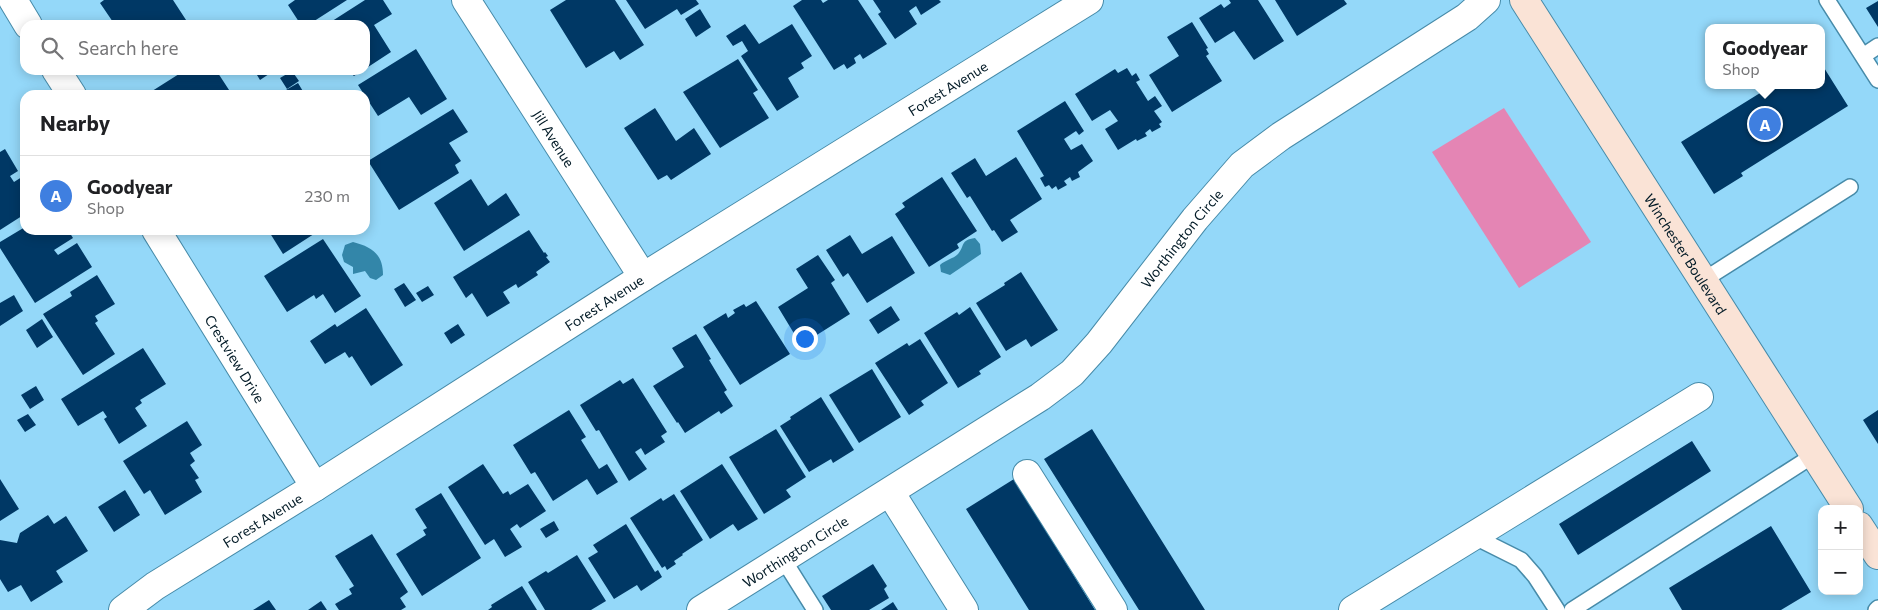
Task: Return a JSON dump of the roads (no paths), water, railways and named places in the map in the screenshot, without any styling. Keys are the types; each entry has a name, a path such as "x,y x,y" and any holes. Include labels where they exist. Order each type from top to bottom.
{"main road":[{"name":"Winchester Boulevard","path":"1524,0 1845,505"},
{"path":"1863,532 1878,555"}],"street":[{"path":"13,0 25,20"},
{"name":"Jill Avenue","path":"466,0 643,277"},
{"name":"Forest Avenue","path":"123,610 155,586 315,487 643,277 1089,0"},
{"name":"Worthington Circle","path":"701,610 1040,397 1072,374 1099,343 1195,219 1242,165 1281,136 1467,17 1486,0"},
{"path":"59,75 69,90"},
{"name":"Crestview Drive","path":"159,235 315,487"},
{"path":"1353,610 1699,397"},
{"path":"1027,474 1113,610"},
{"path":"890,492 964,610"}],"lane":[{"path":"1827,0 1878,80"},
{"path":"1862,56 1878,46"},
{"path":"1702,281 1850,187"},
{"path":"1572,610 1814,455"},
{"path":"1473,536 1521,560 1536,576 1557,610"},
{"path":"783,559 815,610"}],"water":[{"path":"975,238 980,244 981,254 950,275 941,272 940,265 958,254 967,240"},
{"path":"353,242 366,246 375,252 381,262 383,275 376,280 370,278 365,271 353,274 353,267 344,262 342,255 345,245"}],"place":[{"name":"Goodyear","path":"1765,124"}]}
